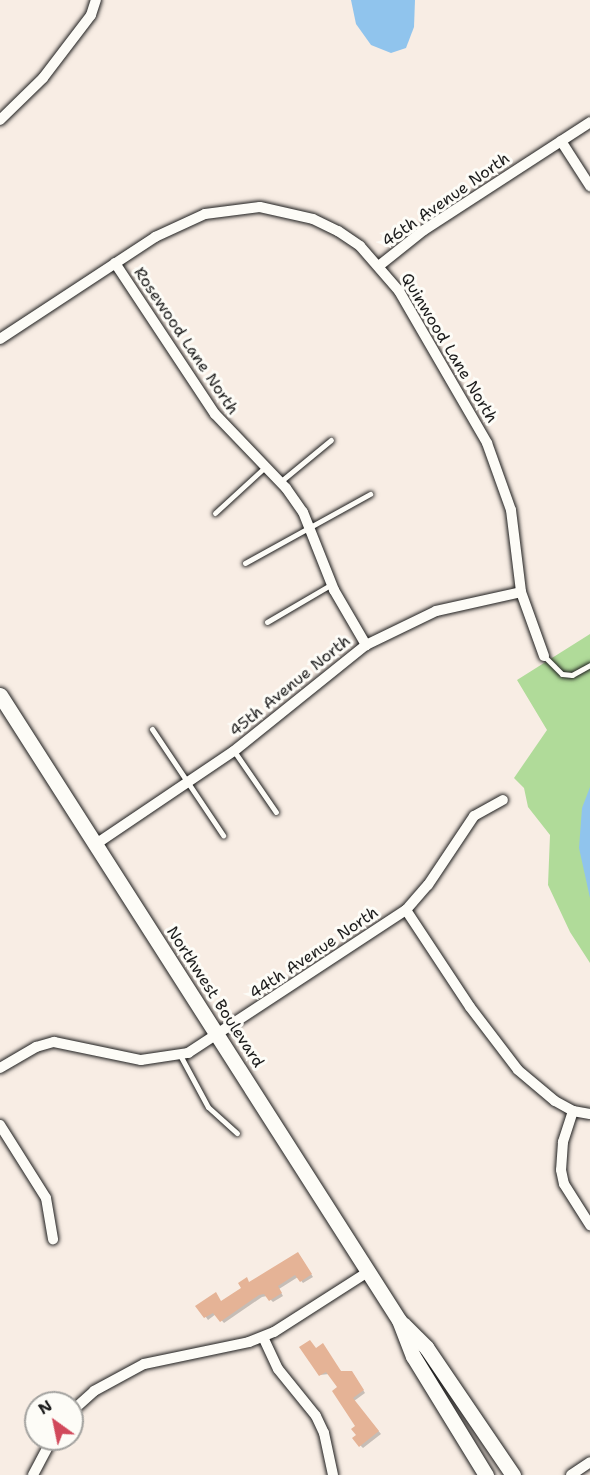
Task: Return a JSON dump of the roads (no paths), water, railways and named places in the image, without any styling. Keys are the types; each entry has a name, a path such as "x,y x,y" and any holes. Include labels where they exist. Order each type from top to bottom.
{"main road":[{"name":"Northwest Boulevard","path":"0,695 399,1320 413,1356 486,1475"},
{"name":"Northwest Boulevard","path":"399,1320 426,1347 513,1475"}],"street":[{"path":"0,120 13,109 80,32 96,0"},
{"name":"46th Avenue North","path":"0,339 180,223 232,209 260,207 313,219 360,246 380,265 424,230 590,122"},
{"path":"561,141 590,186"},
{"name":"Rosewood Lane North","path":"115,263 215,414 280,482 309,525 332,584 366,645"},
{"name":"Quinwood Lane North","path":"380,265 425,332 487,443 511,510 521,592 543,656"},
{"name":"45th Avenue North","path":"96,844 234,751 366,645 436,611 521,592"},
{"name":"44th Avenue North","path":"0,1068 36,1047 54,1042 141,1060 180,1055 218,1035 406,910 428,885 474,816 503,800"},
{"path":"406,910 470,1007 518,1070 555,1101 573,1111 590,1114"},
{"path":"573,1111 563,1142 561,1170 564,1184 590,1225"},
{"path":"0,1125 46,1198 53,1239"},
{"path":"84,1401 102,1386 144,1364 263,1337 368,1272"},
{"path":"263,1337 278,1369 316,1416 324,1433 333,1475"},
{"path":"33,1475 46,1451"},
{"path":"571,1475 590,1462"}],"lane":[{"path":"280,482 331,440"},
{"path":"215,513 265,467"},
{"path":"245,563 309,525 370,494"},
{"path":"267,621 332,584"},
{"path":"543,656 562,674 572,675 590,665"},
{"path":"152,729 223,835"},
{"path":"234,751 276,812"},
{"path":"180,1055 208,1107 237,1134"}],"water":[{"path":"351,0 415,0 414,27 406,48 391,53 371,45 356,24"},
{"path":"590,787 590,898 579,848 582,808"}]}
